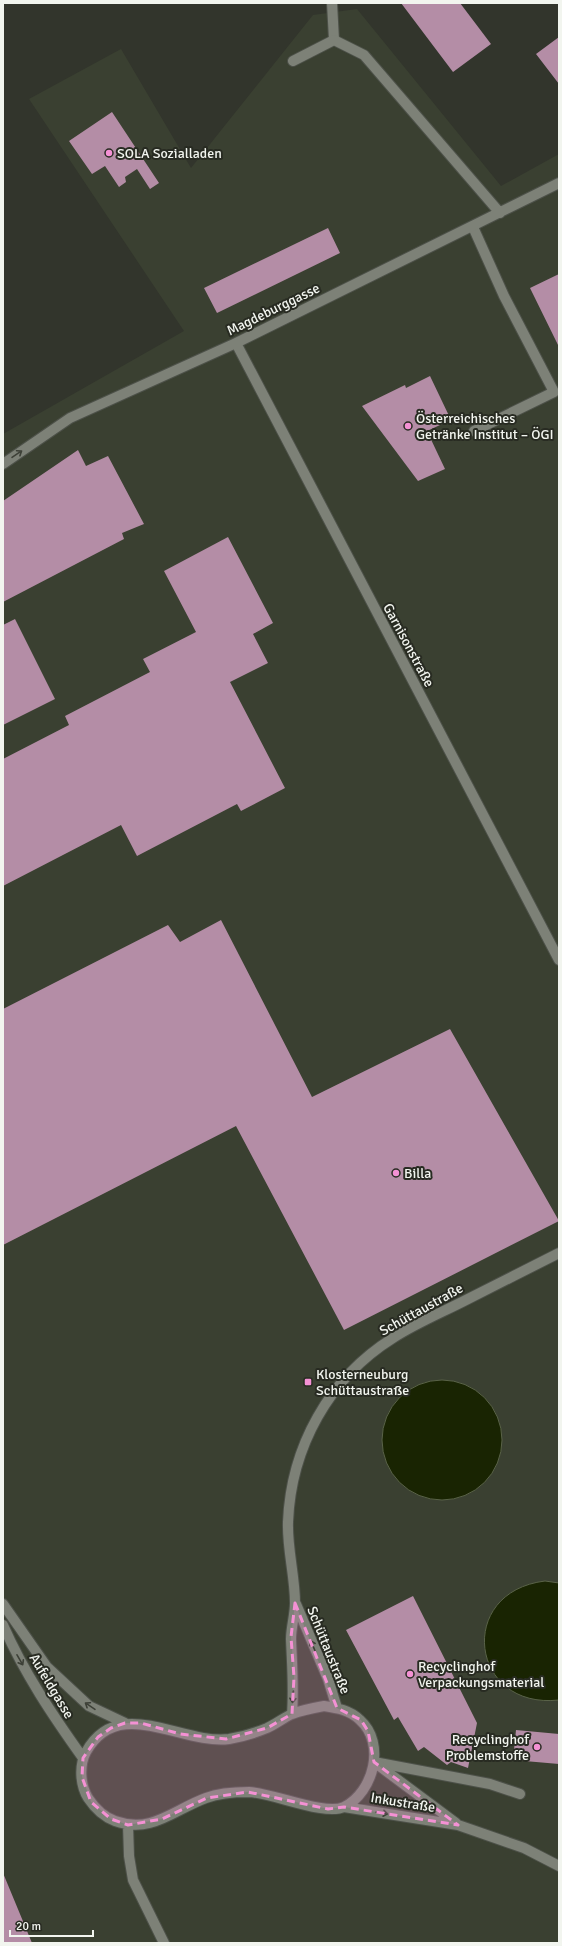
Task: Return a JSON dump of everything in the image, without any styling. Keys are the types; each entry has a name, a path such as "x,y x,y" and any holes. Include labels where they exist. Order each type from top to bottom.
{"street":[{"path":"332,3 334,40"},
{"path":"293,61 334,40"},
{"path":"334,40 364,55 500,213"},
{"name":"Magdeburggasse","path":"3,464 70,418 236,343 473,227 559,183"},
{"path":"473,227 504,296 556,391 474,431"},
{"name":"Garnisonstraße","path":"236,343 559,960"},
{"name":"Schüttaustraße","path":"292,1714 294,1676 291,1637 295,1603 288,1524 289,1496 294,1471 304,1443 331,1394 349,1373 392,1338 559,1253"},
{"name":"Schüttaustraße","path":"295,1603 328,1679 337,1708"},
{"name":"Aufeldgasse","path":"3,1604 47,1667 89,1706 125,1723"},
{"name":"Aufeldgasse","path":"3,1625 12,1646 55,1719 83,1758"},
{"path":"164,1943 133,1880 128,1856 128,1825 111,1820 91,1802 83,1786 83,1758 89,1747 98,1737 111,1728 125,1723 141,1723 180,1734 226,1739 244,1736 267,1728 292,1714 324,1706 337,1708 351,1713 361,1720 368,1731 372,1742 374,1762 370,1778 365,1788 355,1799 344,1807"},
{"path":"374,1762 490,1784 520,1794"},
{"name":"Inkustraße","path":"374,1762 458,1824"},
{"name":"Inkustraße","path":"128,1825 146,1824 162,1820 207,1798 226,1793 248,1792 269,1795 328,1809 344,1807 458,1824 524,1848 559,1866"}],"highlighted area":[{"path":"295,1603 337,1708 361,1720 368,1731 374,1762 458,1825 344,1807 328,1809 248,1792 207,1798 162,1819 128,1825 111,1819 91,1802 82,1777 83,1758 98,1737 111,1728 125,1723 141,1723 180,1734 226,1739 267,1728 292,1714 294,1677 291,1637"}],"shaded area":[{"path":"357,9 501,186 559,154 559,1943 3,1943 3,434 184,331 29,99 121,49 191,168 313,15"},
{"path":"442,1380 454,1381 465,1385 475,1390 484,1398 492,1407 497,1417 501,1428 501,1452 497,1463 492,1473 484,1482 475,1490 465,1495 454,1499 442,1500 430,1499 419,1495 409,1490 400,1482 392,1473 387,1463 383,1452 382,1440 383,1428 387,1417 392,1407 400,1398 409,1390 419,1385 430,1381"},
{"path":"545,1581 559,1583 559,1700 529,1698 507,1687 492,1670 485,1648 486,1626 497,1606 516,1590"}],"building":[{"path":"401,3 460,3 491,44 453,72"},
{"path":"559,37 559,84 536,54"},
{"name":"SOLA Sozialladen","path":"112,112 159,183 150,189 137,169 125,177 126,182 119,187 105,166 92,174 69,141"},
{"path":"328,228 340,253 217,313 204,288"},
{"path":"559,274 559,347 530,288"},
{"name":"Österreichisches Getränke Institut – ÖGI","path":"430,376 451,420 427,431 445,469 418,481 362,406 405,385 406,388"},
{"path":"78,450 86,466 108,456 144,524 122,533 124,539 3,602 3,501"},
{"path":"228,537 273,623 253,634 268,663 230,682 285,788 241,811 237,804 137,856 121,825 3,886 3,759 69,725 65,716 150,672 143,659 196,632 164,571"},
{"path":"15,619 55,699 3,725 3,625"},
{"path":"221,920 312,1097 450,1029 559,1221 344,1330 236,1126 3,1245 3,1009 168,925 180,942"},
{"name":"Recyclinghof Verpackungsmaterial","path":"413,1596 477,1723 468,1768 451,1762 447,1765 424,1747 418,1751 398,1717 394,1720 346,1630"},
{"name":"Recyclinghof Problemstoffe","path":"516,1730 559,1734 559,1764 513,1760"},
{"path":"3,1873 32,1943 3,1943"}],"place":[{"name":"SOLA Sozialladen","path":"109,153"},
{"name":"Österreichisches Getränke Institut – ÖGI","path":"408,426"},
{"name":"Billa","path":"396,1173"},
{"name":"Klosterneuburg Schüttaustraße","path":"308,1382"},
{"name":"Recyclinghof Verpackungsmaterial","path":"410,1674"},
{"name":"Recyclinghof Problemstoffe","path":"537,1747"}]}
